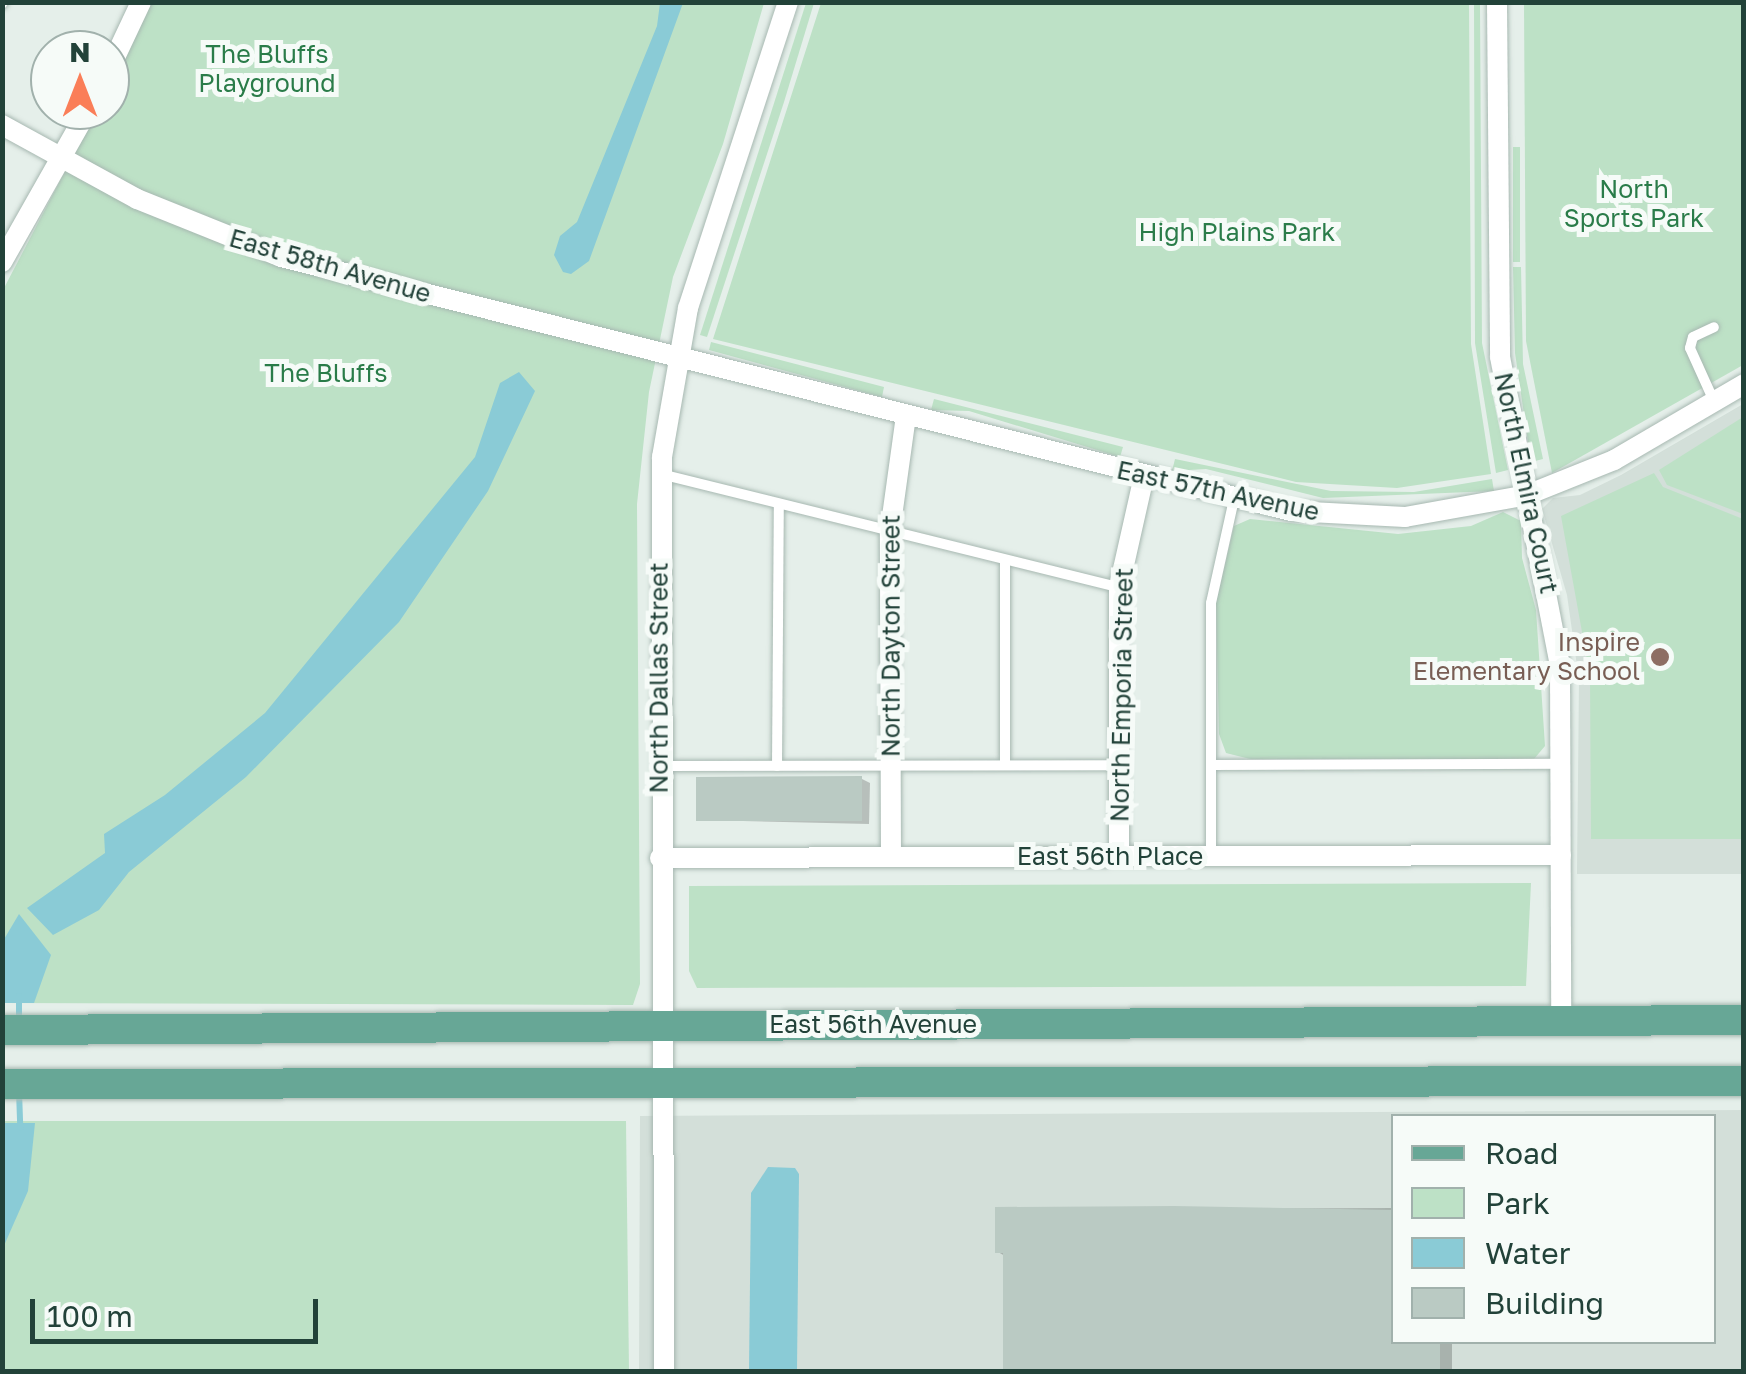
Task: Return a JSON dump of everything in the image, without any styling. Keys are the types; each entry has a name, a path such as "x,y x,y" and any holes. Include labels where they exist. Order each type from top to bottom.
{"main road":[{"name":"East 56th Avenue","path":"2,1030 1744,1020"},
{"path":"2,1084 1744,1081"}],"street":[{"path":"127,30 140,2"},
{"name":"North Dallas Street","path":"664,1372 660,474 676,357 788,2"},
{"name":"North Elmira Court","path":"1497,2 1498,339 1557,638 1562,764 1561,1022"},
{"name":"East 58th Avenue","path":"2,125 150,206 248,246 676,357"},
{"path":"2,262 76,130"},
{"name":"East 57th Avenue","path":"676,357 1234,499 1383,518 1457,511 1527,495 1614,460 1744,384"},
{"name":"North Dayton Street","path":"890,858 890,531 906,416"},
{"name":"North Emporia Street","path":"1120,856 1119,588 1144,476"},
{"name":"East 56th Place","path":"660,858 1561,855"}],"lane":[{"path":"1713,399 1690,348 1693,337 1714,327"},
{"path":"660,474 1119,588"},
{"path":"1211,856 1212,586 1234,499"},
{"path":"778,766 779,505"},
{"path":"1005,561 1005,765"},
{"path":"1211,765 1562,764"},
{"path":"659,766 1119,765"}],"shaded area":[{"name":"Inspire Elementary School","path":"1743,404 1743,874 1577,874 1579,680 1567,595 1542,509 1553,498 1580,495 1621,475"},
{"path":"1743,1110 1743,1371 639,1372 640,1116"}],"green space":[{"name":"The Bluffs","path":"149,3 764,3 723,144 673,277 649,392 637,504 640,984 633,1005 3,1003 3,290 87,130 130,130 130,42"},
{"path":"806,3 814,3 784,102 707,337 700,335"},
{"name":"High Plains Park","path":"821,3 1469,3 1471,344 1491,474 1397,488 1296,482 713,339"},
{"path":"1474,3 1480,3 1482,343 1508,470 1496,473 1475,343"},
{"name":"North Sports Park","path":"1524,3 1743,3 1743,365 1552,473 1526,341"},
{"path":"1513,147 1520,147 1520,262 1513,262"},
{"path":"1513,267 1521,267 1523,364 1543,459 1531,462 1515,353"},
{"path":"711,342 884,387 882,397 709,350"},
{"path":"934,399 1123,447 1120,457 969,411 931,410"},
{"path":"1743,417 1743,514 1667,485 1659,470"},
{"path":"1175,459 1331,491 1414,492 1492,479 1494,491 1323,498 1206,469 1172,471"},
{"name":"Inspire Elementary School","path":"1654,473 1663,487 1743,519 1743,839 1591,839 1590,676 1561,516"},
{"path":"1503,512 1521,521 1522,558 1536,610 1545,746 1534,759 1250,759 1226,753 1219,734 1216,603 1234,526 1250,519 1398,534 1471,526"},
{"path":"1531,883 1526,986 697,988 689,971 689,886"},
{"path":"2,1121 626,1121 629,1371 3,1371"}],"water":[{"path":"660,3 683,3 589,261 571,274 563,272 554,255 560,236 577,222 657,26"},
{"path":"519,372 535,391 488,491 399,622 246,777 129,872 99,910 53,935 27,908 105,853 104,834 165,795 265,713 475,457 500,383"},
{"path":"19,914 51,955 34,1003 3,1003 3,941"},
{"path":"3,1123 35,1123 28,1191 3,1248"},
{"path":"768,1167 795,1168 799,1174 797,1371 749,1371 751,1193"}],"building":[{"path":"862,776 862,821 696,821 696,777"},
{"path":"995,1207 1391,1210 1391,1344 1440,1344 1440,1372 1003,1372 1003,1253 995,1253"}],"waterway":[{"path":"19,996 19,1023"},
{"path":"19,1091 20,1128"}],"place":[{"name":"Inspire Elementary School","path":"1660,657"}],"park label":[{"name":"The Bluffs Playground","path":"267,70"}]}
